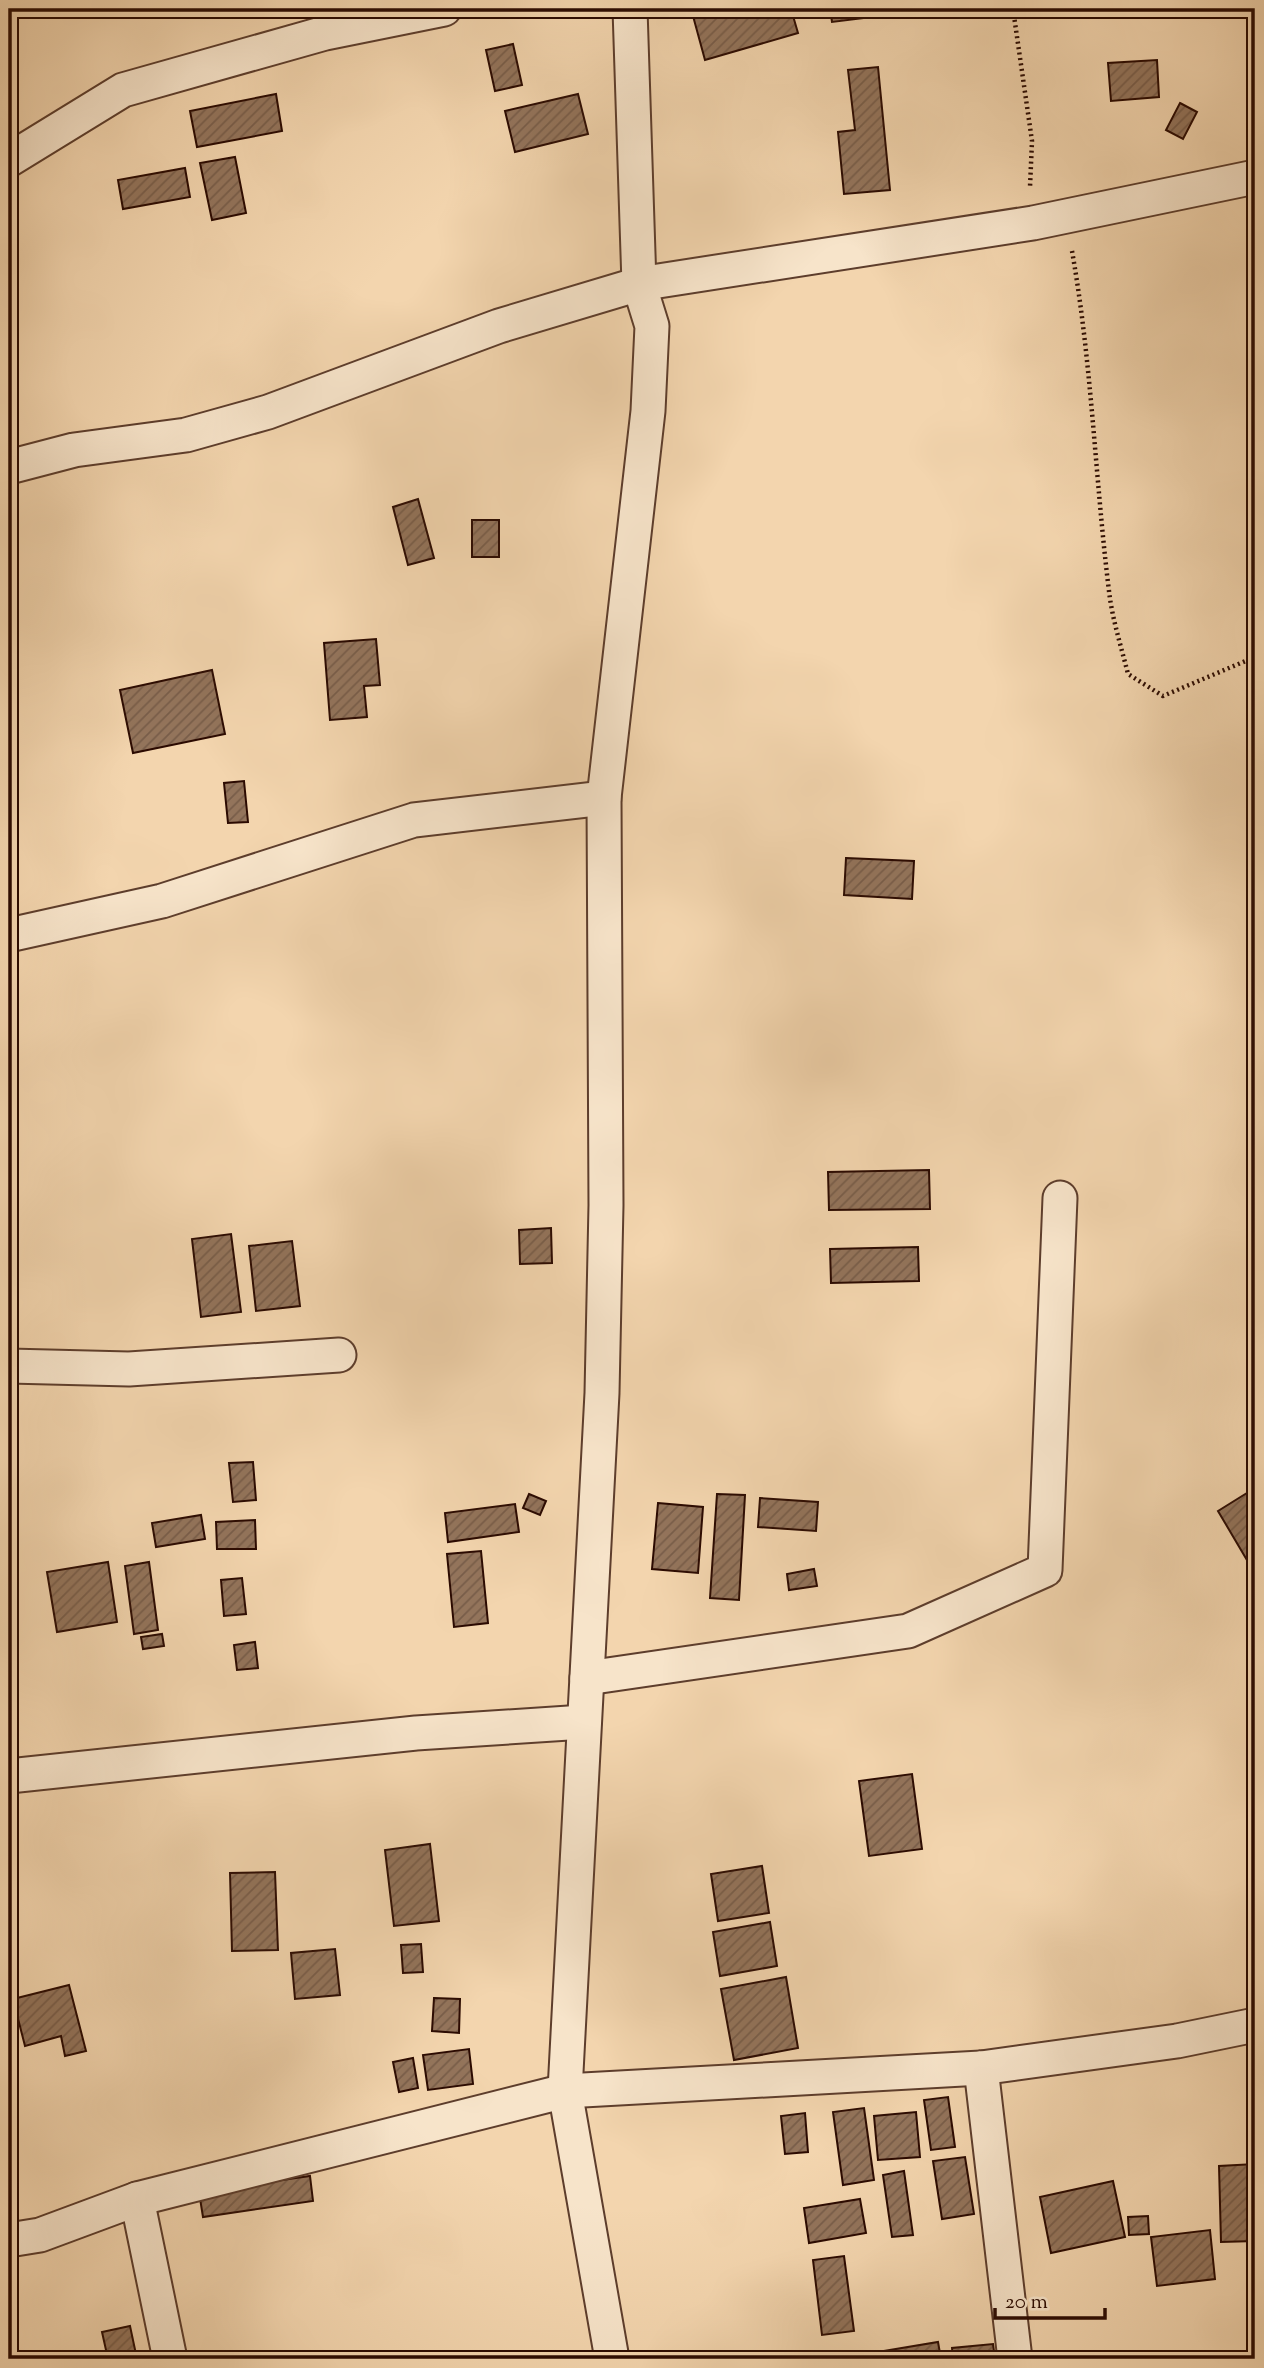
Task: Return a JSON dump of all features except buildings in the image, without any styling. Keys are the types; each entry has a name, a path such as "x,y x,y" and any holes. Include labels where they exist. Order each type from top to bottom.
{"street":[{"path":"9,160 123,90 325,33 444,9"},
{"path":"611,2359 565,2091 602,1393 606,1205 604,798 649,411 652,326 639,284 630,9"},
{"path":"9,467 74,450 186,435 268,412 499,326 639,284 1033,223 1255,177"},
{"path":"9,935 162,901 414,820 604,798"},
{"path":"587,1678 908,1631 1045,1570 1060,1198"},
{"path":"9,1366 129,1369 339,1355"},
{"path":"9,1776 416,1733 584,1722"},
{"path":"9,2240 40,2235 137,2199 565,2091 981,2068 1177,2041 1255,2025"},
{"path":"981,2068 1015,2359"},
{"path":"137,2199 170,2359"}],"path":[{"path":"1013,9 1032,141 1030,179 1033,223"},
{"path":"1066,216 1083,319 1109,593 1128,674 1163,696 1255,657"}]}
